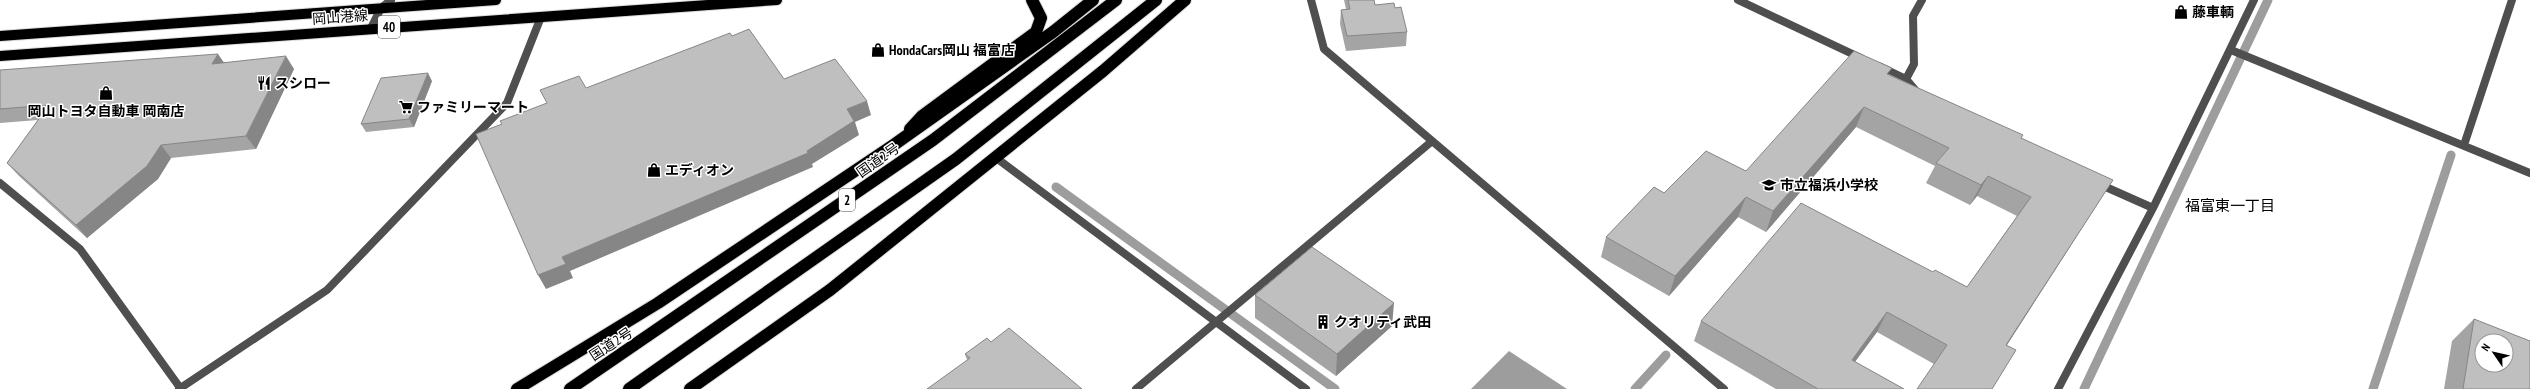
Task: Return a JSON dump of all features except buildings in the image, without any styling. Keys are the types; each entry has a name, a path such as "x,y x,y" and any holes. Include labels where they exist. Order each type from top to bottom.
{"highway":[{"path":"896,144 922,116 1036,32 1041,18 1032,0"},
{"path":"517,389 658,303 896,144 1047,37 1093,0"},
{"name":"国道2号","path":"570,389 643,341 933,140 1116,0"},
{"name":"2","path":"630,389 956,159 1156,0"},
{"path":"690,389 830,290 1103,71 1185,0"}],"main road":[{"name":"岡山港線","path":"0,36 496,0"},
{"name":"岡山港線","path":"0,56 371,28 541,17 725,2 777,0"}],"street":[{"path":"371,28 381,8 391,0"},
{"path":"1311,0 1324,49 1724,389"},
{"path":"1738,0 1906,79 1924,99"},
{"path":"1906,79 1914,64 1913,16 1922,0"},
{"path":"2058,389 2153,208 2254,0"},
{"path":"2464,145 2512,0"},
{"path":"0,183 80,250 180,389 327,290 507,103 541,17"},
{"path":"2231,50 2464,145 2463,147 2530,173"},
{"path":"1136,389 1224,314 1432,142"},
{"path":"995,157 1306,389"},
{"path":"2089,179 2153,208"}],"shaded area":[{"path":"1509,351 1567,389 1471,389"}],"waterway":[{"path":"2084,389 2268,0"},
{"path":"2373,389 2451,155"},
{"path":"1056,187 1335,389"},
{"path":"1635,389 1666,355"}],"place":[{"name":"藤車輌","path":"2181,12"},
{"name":"HondaCars岡山 福富店","path":"878,50"},
{"name":"スシロー","path":"264,83"},
{"name":"岡山トヨタ自動車 岡南店","path":"106,93"},
{"name":"ファミリーマート","path":"406,107"},
{"name":"エディオン","path":"654,170"},
{"name":"市立福浜小学校","path":"1769,185"},
{"name":"クオリティ武田","path":"1323,322"}],"district":[{"name":"福富東一丁目","path":"2230,205"}]}
